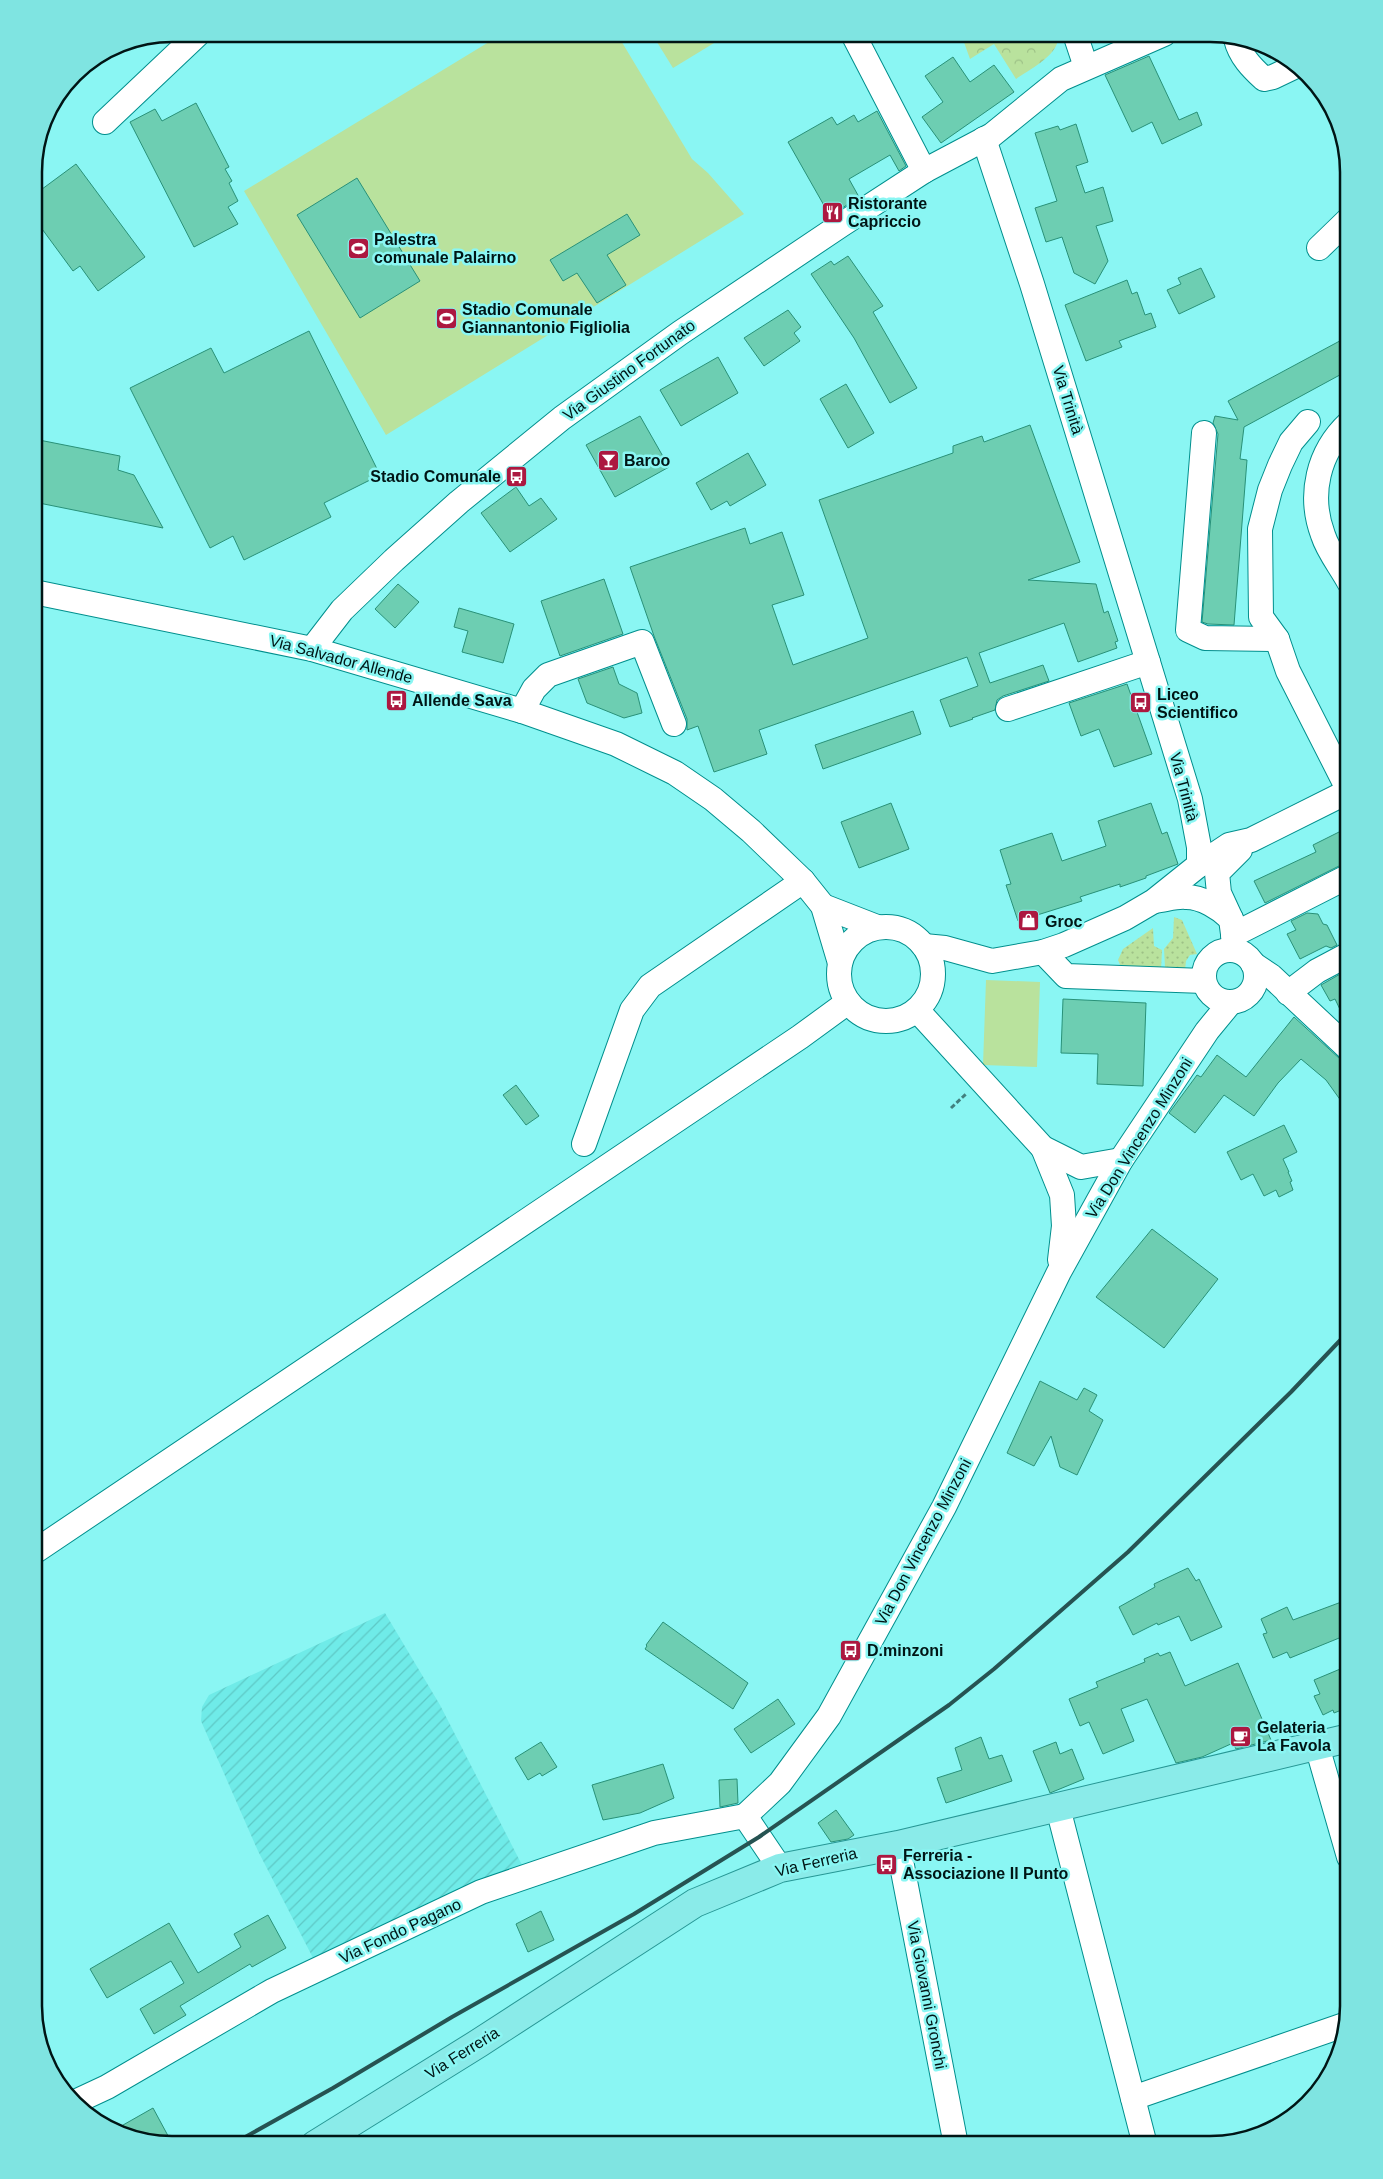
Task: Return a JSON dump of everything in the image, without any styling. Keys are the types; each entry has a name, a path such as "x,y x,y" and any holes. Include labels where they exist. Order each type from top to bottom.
{"main road":[{"name":"Via Ferreria","path":"329,2136 479,2043 696,1903 780,1868 898,1845 1340,1740"}],"street":[{"path":"105,122 188,43"},
{"path":"858,43 924,171"},
{"path":"1078,43 1086,67"},
{"path":"984,140 1061,79 1143,43"},
{"path":"1237,45 1249,65 1264,79 1289,69"},
{"name":"Via Giustino Fortunato","path":"312,648 342,610 394,560 459,502 562,418 740,292 924,171 984,140"},
{"name":"Via Trinità","path":"984,140 1032,284 1190,799 1199,847 1199,865"},
{"path":"1319,248 1340,228"},
{"path":"1308,422 1291,442 1280,465 1270,490 1260,529 1261,617 1277,639 1288,671 1340,773"},
{"path":"1340,432 1324,456 1317,475 1315,504 1323,536 1340,566"},
{"path":"1204,433 1188,630 1205,638 1277,639"},
{"name":"Via Salvador Allende","path":"43,594 312,648 522,711 616,744 675,773 713,799 751,831 803,881 823,906 840,963"},
{"path":"522,711 534,689 548,675 642,642 674,724"},
{"path":"1008,709 1148,662"},
{"path":"924,946 945,948 992,961 1043,952 1064,945 1125,918 1154,901 1199,865 1229,845 1251,840 1340,796"},
{"path":"1251,840 1217,873 1220,893 1238,942 1288,993 1340,1040"},
{"path":"584,1144 632,1010 650,986 803,881"},
{"path":"1224,993 1206,964 1211,957 1226,950 1340,881"},
{"path":"1154,901 1186,897 1200,900 1222,909 1256,982 1224,993"},
{"path":"823,906 877,927"},
{"path":"890,926 903,929 915,936 924,946 931,958 934,972 929,993 917,1010 904,1018 888,1021 873,1019 859,1013 848,1002 840,983 840,963 844,951 853,940 864,932 877,927 890,926"},
{"path":"1043,952 1066,976 1224,993 1288,993 1317,971 1340,959"},
{"name":"Via Don Vincenzo Minzoni","path":"745,1816 780,1783 829,1716 944,1507 1059,1272 1121,1160 1207,1031 1224,993"},
{"path":"43,1546 800,1037 848,1002"},
{"path":"917,1010 1043,1148 1081,1167 1121,1160"},
{"name":"Via Don Vincenzo Minzoni","path":"1043,1148 1062,1194 1064,1226 1059,1272"},
{"path":"1317,1746 1340,1826"},
{"path":"1058,1808 1143,2136"},
{"path":"745,1816 780,1868"},
{"name":"Via Fondo Pagano","path":"82,2099 107,2087 272,1991 480,1892 654,1833 745,1816"},
{"name":"Via Giovanni Gronchi","path":"898,1845 954,2136"},
{"path":"1133,2098 1338,2027"}],"shaded area":[{"path":"385,1613 440,1705 522,1865 313,1958 258,1851 201,1721 202,1707 209,1695"}],"green space":[{"name":"Stadio Comunale Giannantonio Figliolia","path":"487,43 622,43 692,159 708,173 744,214 386,435 244,191"},
{"path":"658,43 714,43 673,68"},
{"path":"964,43 1057,43 1051,54 1037,66 1016,79 994,44 970,59"},
{"path":"1174,917 1182,920 1197,954 1190,955 1186,961 1185,970 1165,967 1164,949 1173,938"},
{"path":"1153,928 1154,946 1162,950 1161,970 1121,967 1118,960 1123,949"},
{"path":"986,980 1040,982 1037,1067 983,1065"}],"building":[{"path":"1149,56 1179,120 1197,112 1202,125 1162,144 1152,122 1132,132 1105,75"},
{"path":"953,57 970,82 994,65 1014,92 941,143 922,117 943,102 925,76"},
{"path":"196,103 229,167 225,169 232,181 229,183 238,201 228,207 238,224 194,247 130,122 155,109 162,121"},
{"path":"877,111 906,166 899,171 890,155 849,179 859,197 830,216 788,142 832,117 837,125 854,115 858,122"},
{"path":"1076,124 1088,162 1076,166 1085,193 1103,187 1113,221 1096,226 1108,261 1095,284 1074,273 1062,237 1046,242 1035,208 1057,201 1035,133 1058,126 1060,130"},
{"path":"76,164 145,257 98,291 80,266 73,271 43,230 43,188"},
{"name":"Palestra comunale Palairno","path":"357,178 420,281 360,318 297,215"},
{"path":"627,214 640,235 607,255 626,285 597,303 577,273 563,281 550,260"},
{"path":"848,256 883,306 873,312 917,388 890,403 854,338 811,274 831,261 834,265"},
{"path":"1201,268 1215,297 1179,314 1167,290 1181,284 1178,278"},
{"path":"1127,280 1132,294 1137,292 1145,315 1151,313 1156,327 1119,341 1122,347 1086,361 1065,305"},
{"path":"788,310 801,327 794,333 800,341 764,366 744,338"},
{"path":"309,331 380,475 324,503 331,517 244,560 233,536 210,548 130,388 211,348 224,373"},
{"path":"1340,341 1340,375 1244,427 1240,459 1247,460 1234,625 1202,622 1218,434 1213,423 1215,416 1238,420 1228,401"},
{"path":"718,357 738,393 681,426 660,390"},
{"path":"846,384 874,433 848,448 820,399"},
{"path":"640,416 669,467 615,497 586,445"},
{"path":"1030,425 1080,562 1028,580 1096,584 1104,613 1108,611 1118,641 1115,642 1117,648 1078,662 1064,623 979,653 990,683 1043,665 1049,681 1003,696 997,700 995,710 950,727 940,700 978,686 967,657 759,730 767,754 714,772 698,726 687,730 687,719 654,636 630,567 745,528 750,544 782,532 804,595 772,605 793,665 868,638 819,500 953,453 953,446 982,436 984,442"},
{"path":"43,441 120,456 118,470 134,475 163,528 43,504"},
{"path":"748,453 766,485 730,506 727,501 711,510 696,483"},
{"path":"516,487 529,506 541,498 557,519 510,552 481,513"},
{"path":"604,579 623,634 560,656 541,601"},
{"path":"398,584 419,602 395,628 375,609"},
{"path":"459,608 514,624 503,663 462,652 468,631 454,627"},
{"path":"613,667 619,684 637,693 642,713 624,718 587,703 578,679"},
{"path":"1127,684 1152,754 1114,767 1099,729 1081,736 1069,703"},
{"path":"913,711 921,734 823,769 815,745"},
{"path":"891,803 909,849 859,868 841,822"},
{"path":"1151,803 1162,834 1167,832 1178,864 1120,887 1120,884 1080,897 1082,901 1018,921 1006,885 1011,884 1000,850 1052,833 1062,861 1106,846 1098,821"},
{"path":"1340,832 1340,866 1265,903 1254,881 1316,852 1313,845"},
{"path":"1307,913 1318,914 1323,924 1327,925 1337,945 1331,948 1326,946 1300,959 1287,934 1296,930 1291,921"},
{"path":"1340,974 1340,1009 1335,999 1330,1001 1321,985"},
{"path":"1063,999 1146,1003 1143,1086 1097,1084 1098,1054 1061,1053"},
{"path":"1294,1017 1340,1059 1340,1099 1326,1080 1301,1059 1278,1083 1254,1116 1224,1095 1195,1133 1169,1113 1197,1075 1201,1077 1217,1055 1246,1077"},
{"path":"516,1085 539,1116 526,1125 503,1095"},
{"path":"1284,1125 1297,1152 1283,1159 1292,1181 1290,1182 1293,1190 1279,1197 1276,1190 1264,1196 1253,1174 1241,1180 1227,1152"},
{"path":"1152,1229 1218,1279 1164,1348 1096,1297"},
{"path":"1040,1381 1077,1400 1084,1388 1097,1395 1089,1411 1103,1420 1077,1475 1060,1467 1051,1436 1034,1466 1007,1453"},
{"path":"1188,1568 1196,1581 1199,1579 1222,1627 1191,1641 1179,1616 1158,1625 1157,1623 1133,1635 1119,1607 1155,1587 1154,1584"},
{"path":"1340,1602 1340,1638 1290,1658 1287,1652 1273,1658 1263,1634 1267,1633 1261,1619 1287,1607 1293,1620"},
{"path":"663,1622 748,1683 733,1709 645,1649"},
{"path":"1170,1652 1185,1686 1238,1663 1271,1740 1236,1749 1233,1743 1202,1757 1176,1763 1147,1699 1121,1709 1134,1741 1103,1754 1089,1722 1080,1726 1069,1699 1098,1687 1096,1682 1145,1662 1144,1659 1158,1653 1160,1656"},
{"path":"1340,1669 1340,1711 1334,1713 1333,1710 1323,1715 1314,1696 1320,1694 1314,1680"},
{"path":"778,1699 795,1724 751,1753 734,1729"},
{"path":"981,1737 989,1759 1002,1755 1012,1781 946,1803 937,1778 962,1770 955,1748"},
{"path":"541,1742 557,1767 542,1776 540,1773 528,1780 515,1758"},
{"path":"1056,1742 1060,1754 1072,1749 1084,1779 1050,1793 1033,1751"},
{"path":"663,1764 674,1798 640,1813 603,1820 592,1785"},
{"path":"737,1779 738,1803 720,1807 719,1780"},
{"path":"836,1810 854,1835 848,1839 831,1842 818,1823"},
{"path":"541,1911 554,1940 528,1952 516,1924"},
{"path":"268,1915 286,1948 252,1967 250,1964 180,2006 186,2015 154,2034 140,2009 184,1983 171,1961 107,1998 90,1969 169,1923 198,1973 241,1947 234,1934"},
{"path":"153,2108 168,2136 147,2134 122,2126"}],"railway":[{"path":"247,2136 634,1914 759,1837 949,1705 994,1669 1128,1552 1291,1392 1340,1340"}],"place":[{"name":"Ristorante Capriccio","path":"832,212"},
{"name":"Palestra comunale Palairno","path":"358,248"},
{"name":"Stadio Comunale Giannantonio Figliolia","path":"446,318"},
{"name":"Baroo","path":"608,460"},
{"name":"Stadio Comunale","path":"517,476"},
{"name":"Allende Sava","path":"396,700"},
{"name":"Liceo Scientifico","path":"1141,703"},
{"name":"Groc","path":"1029,921"},
{"name":"D.minzoni","path":"851,1650"},
{"name":"Gelateria La Favola","path":"1241,1736"},
{"name":"Ferreria - Associazione Il Punto","path":"887,1864"}]}
